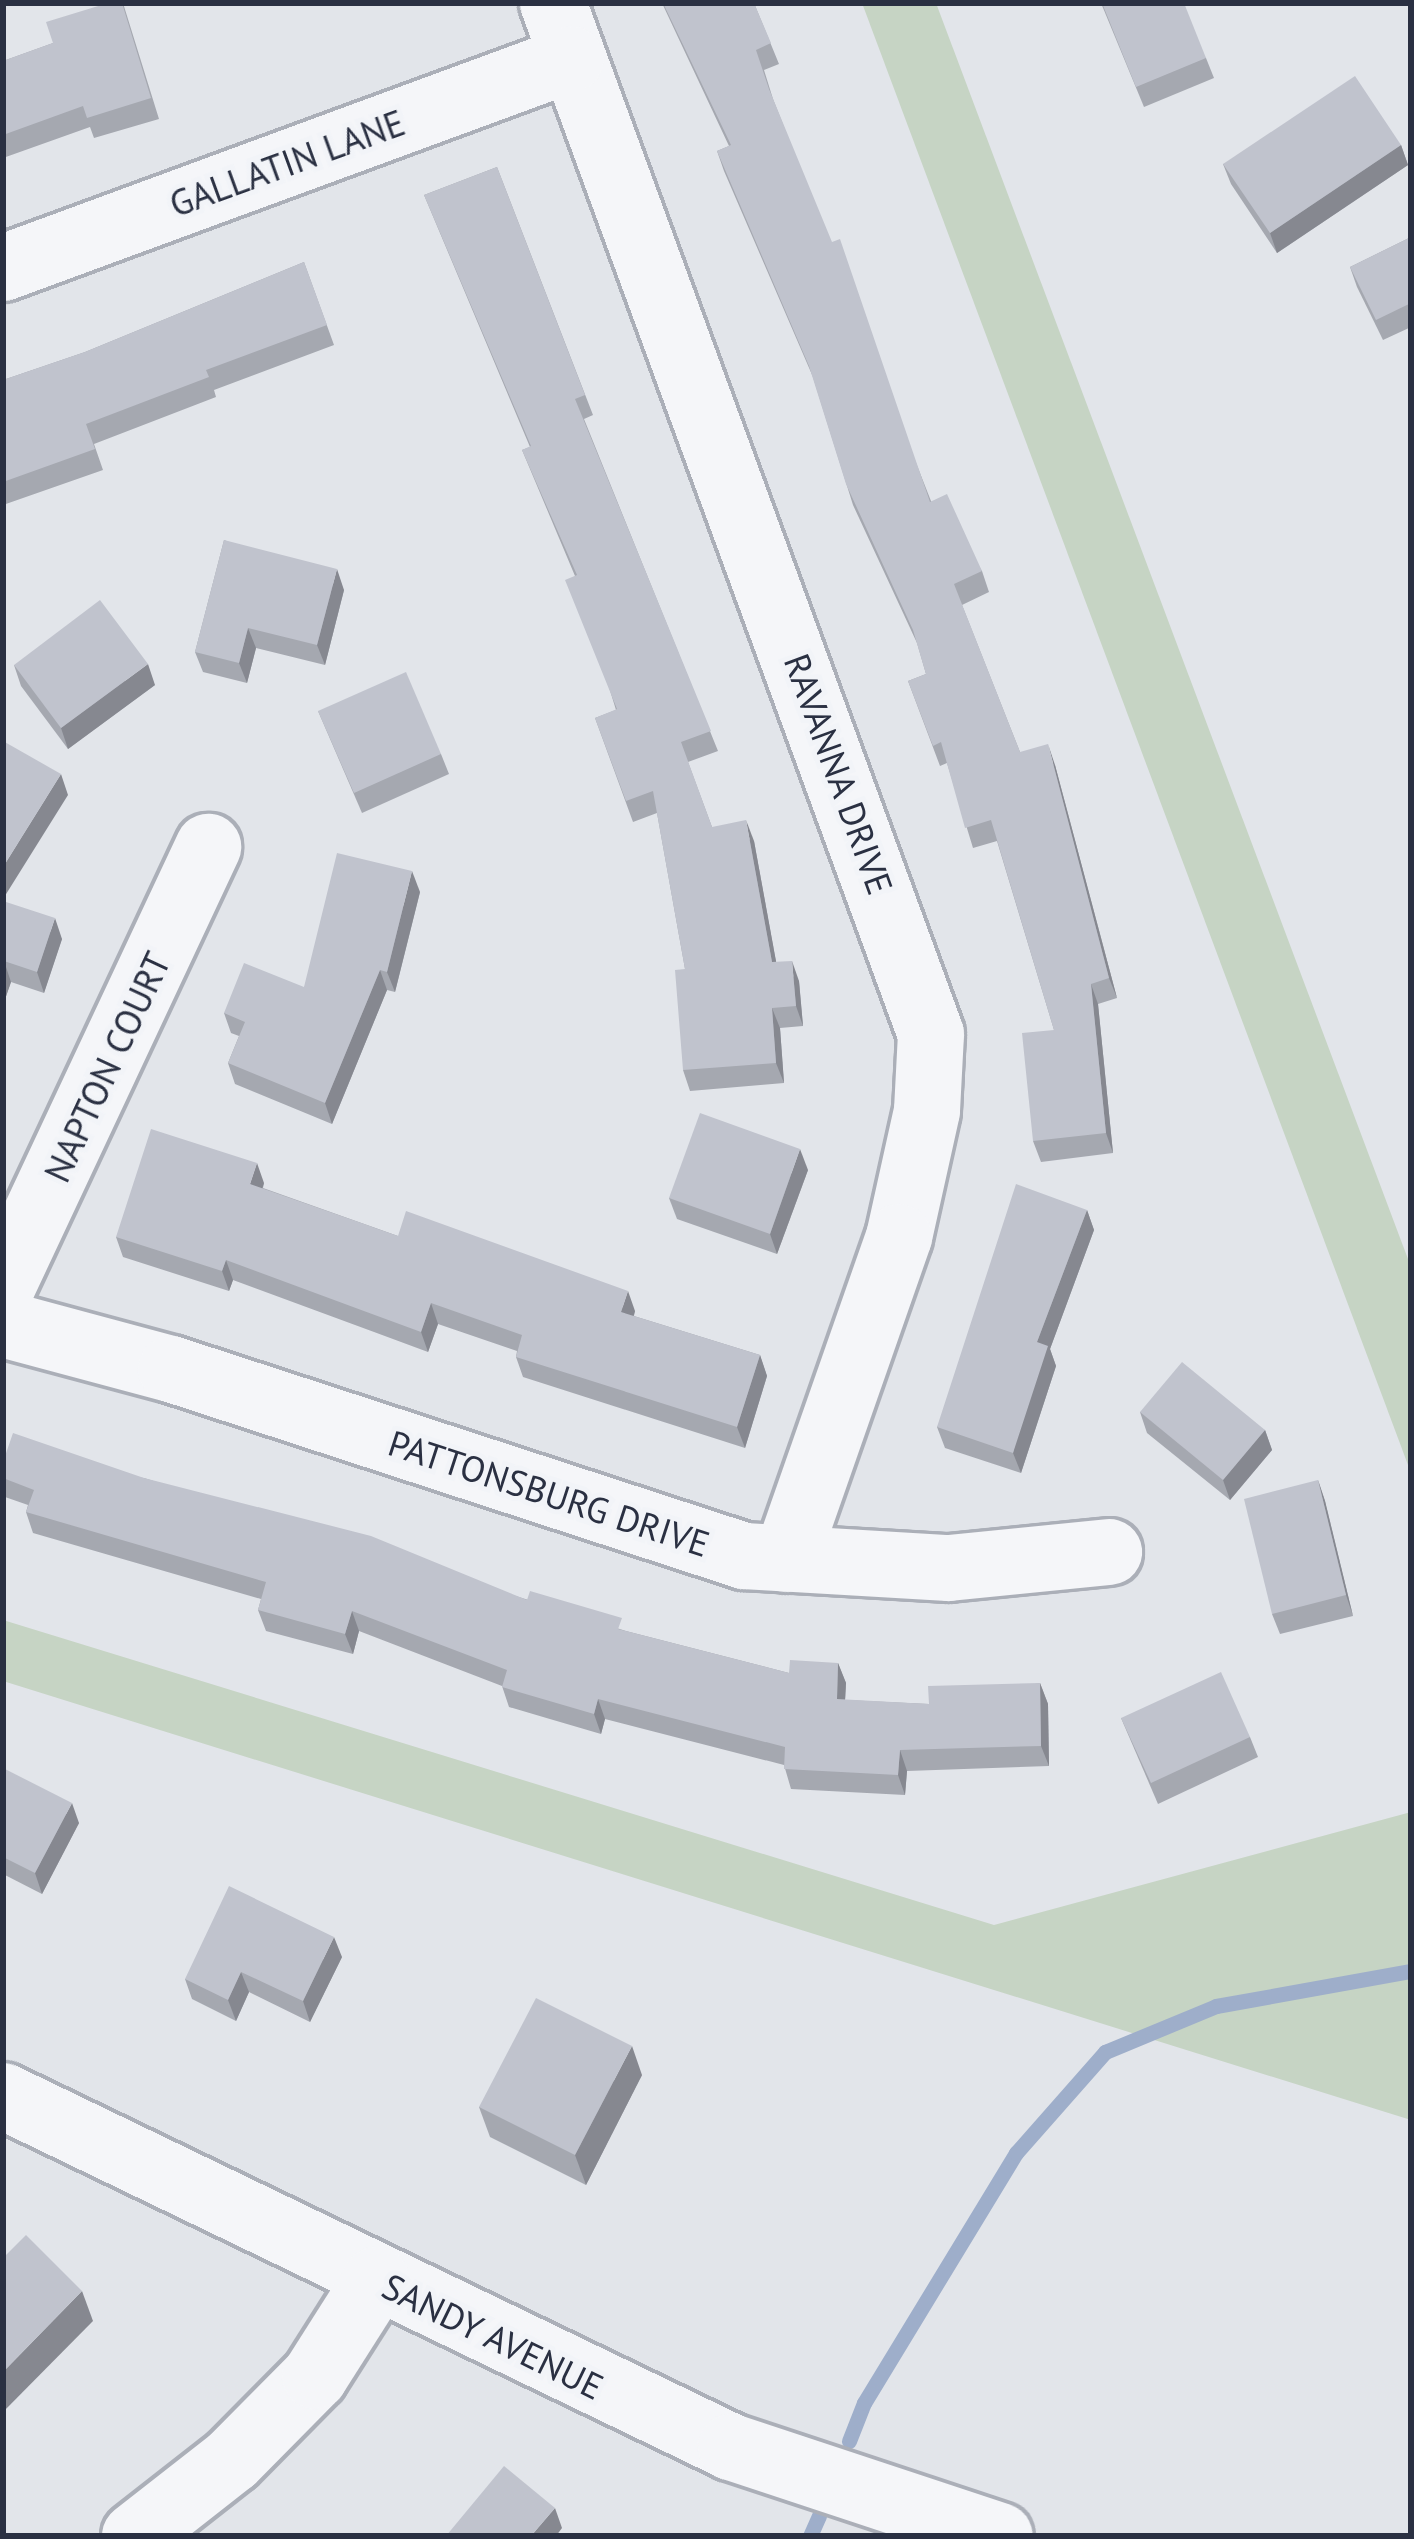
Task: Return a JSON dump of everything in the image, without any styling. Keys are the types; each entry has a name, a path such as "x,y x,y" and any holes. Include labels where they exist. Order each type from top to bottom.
{"street":[{"name":"GALLATIN LANE","path":"3,268 562,31"},
{"name":"RAVANNA DRIVE","path":"562,31 931,1034 927,1112 899,1237 787,1559"},
{"name":"NAPTON COURT","path":"3,1285 208,847"},
{"name":"PATTONSBURG DRIVE","path":"3,1324 171,1369 744,1556 949,1568 1109,1552"},
{"name":"SANDY AVENUE","path":"3,2096 376,2280 731,2447 1000,2536"},
{"path":"135,2536 232,2460 315,2376 376,2280"}],"green space":[{"path":"862,3 936,3 1411,1267 1411,1473"},
{"path":"3,1620 994,1925 1411,1812 1411,2120 3,1681"}],"building":[{"path":"122,3 151,98 87,118 83,106 3,135 3,61 53,43 46,22"},
{"path":"663,3 754,3 771,43 756,50 769,89 832,242 840,239 930,502 947,494 982,571 954,584 1020,752 1048,744 1109,978 1091,984 1106,1133 1033,1141 1022,1033 1054,1030 991,820 965,828 941,742 933,746 908,681 926,674 913,630 846,484 809,366 717,151 731,145"},
{"path":"1102,3 1184,3 1206,58 1136,87"},
{"path":"1355,76 1401,145 1270,233 1223,164"},
{"path":"497,167 585,395 575,399 711,731 681,742 712,827 746,820 772,962 792,961 796,1006 772,1008 776,1063 683,1070 675,970 685,969 653,791 626,801 595,718 617,709 565,580 577,575 522,450 531,446 424,195"},
{"path":"1411,237 1411,303 1376,320 1350,267"},
{"path":"304,262 327,325 206,370 209,377 86,424 95,449 3,482 3,380 85,352"},
{"path":"224,540 337,569 317,645 248,628 239,663 195,652"},
{"path":"100,600 148,664 61,728 14,665"},
{"path":"406,672 441,754 354,793 318,711"},
{"path":"3,741 61,774 3,867"},
{"path":"337,853 412,871 387,972 380,970 325,1103 228,1063 245,1022 224,1013 244,963 304,987"},
{"path":"3,901 55,918 37,972 3,963"},
{"path":"700,1113 800,1149 770,1234 669,1198"},
{"path":"151,1129 257,1163 250,1184 398,1236 406,1211 628,1291 621,1312 760,1355 737,1427 516,1357 522,1335 431,1303 421,1332 226,1260 222,1271 116,1237"},
{"path":"1016,1184 1087,1210 1037,1342 1048,1346 1013,1453 937,1427"},
{"path":"1182,1362 1265,1430 1223,1480 1140,1412"},
{"path":"13,1433 144,1478 371,1536 527,1600 530,1591 622,1618 618,1629 789,1673 790,1660 838,1663 837,1699 929,1704 928,1686 1040,1683 1041,1746 900,1750 898,1775 784,1769 785,1747 598,1699 594,1714 502,1687 507,1670 352,1611 345,1634 258,1610 266,1582 26,1512 34,1490 3,1478"},
{"path":"1318,1480 1346,1595 1272,1614 1244,1499"},
{"path":"1221,1672 1250,1737 1151,1783 1121,1718"},
{"path":"3,1768 72,1803 35,1873 3,1857"},
{"path":"229,1886 334,1937 303,2001 241,1972 228,2000 185,1979"},
{"path":"536,1998 632,2046 575,2155 479,2107"},
{"path":"26,2235 82,2291 3,2372 3,2258"},
{"path":"504,2466 555,2508 531,2536 446,2536"}],"waterway":[{"path":"849,2441 864,2403 1016,2153 1105,2052 1216,2006 1411,1971"},
{"path":"810,2536 819,2516"}]}
